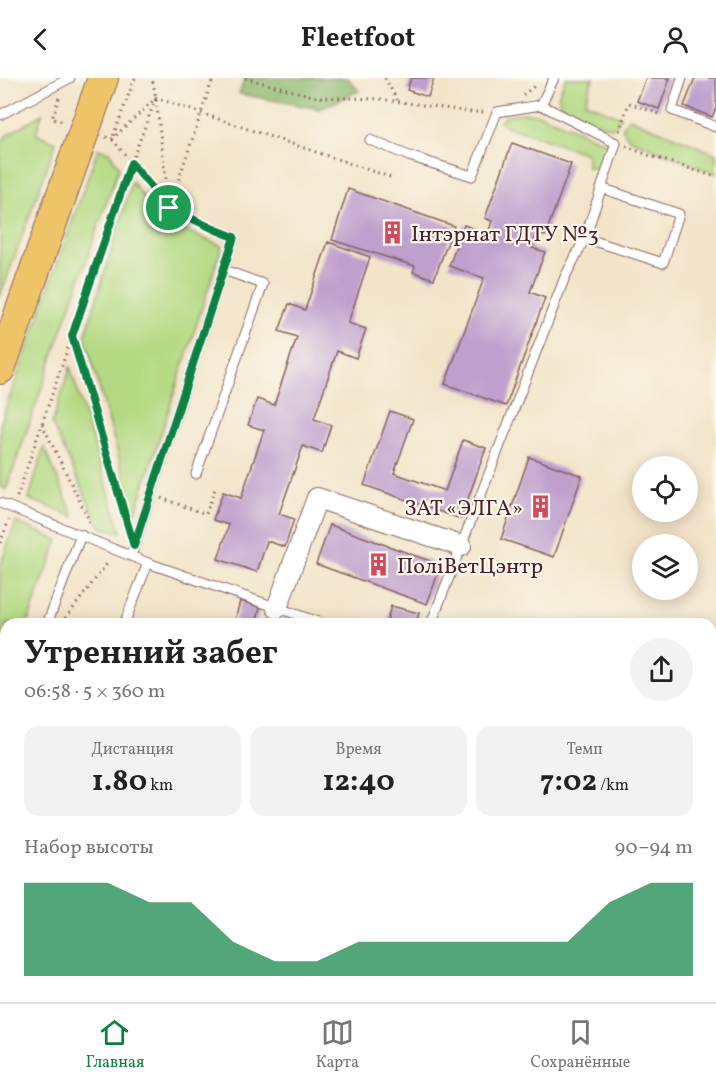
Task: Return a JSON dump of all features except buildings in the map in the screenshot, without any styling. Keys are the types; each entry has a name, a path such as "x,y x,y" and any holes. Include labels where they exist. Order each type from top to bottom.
{"main road":[{"path":"0,369 99,134 103,78"}],"street":[{"path":"277,608 317,498 461,546"}],"lane":[{"path":"542,105 554,78"},
{"path":"682,78 672,110 716,127"},
{"path":"0,115 68,79"},
{"path":"370,140 409,156 472,176 497,112 542,105 616,142 585,238 565,277 433,618"},
{"path":"585,238 663,263 679,214 601,188"},
{"path":"131,556 234,237 214,229"},
{"path":"196,474 263,284 224,270"},
{"path":"0,502 147,563 306,618"},
{"path":"49,618 81,536"},
{"path":"126,618 147,563"}],"path":[{"path":"99,134 135,78"},
{"path":"152,78 169,208"},
{"path":"169,208 213,78"},
{"path":"245,78 316,97 380,99 472,112 497,112"},
{"path":"385,78 398,101"},
{"path":"68,79 52,119 99,134 131,163 169,208 214,229"},
{"path":"99,134 156,98"},
{"path":"156,98 390,177"},
{"path":"0,543 131,163 156,98"},
{"path":"672,110 664,115 629,103 616,142 716,177"},
{"path":"72,336 134,546"},
{"path":"151,494 206,514 216,486"},
{"path":"66,618 117,551"}],"green space":[{"path":"245,78 348,78 359,91 320,109 239,94"},
{"path":"566,78 593,78 585,102 621,117 616,126 611,128 564,108 558,96"},
{"path":"42,114 36,134 56,142 0,297 0,146 7,135"},
{"path":"539,114 608,144 606,158 598,168 587,168 587,154 506,126 500,121 507,115"},
{"path":"629,118 716,154 716,174 629,139 622,129"},
{"path":"98,149 109,152 119,167 6,490 0,486 0,425"},
{"path":"132,182 161,221 222,246 135,514 85,337"},
{"path":"70,367 121,532 100,527 52,424"},
{"path":"44,447 74,517 29,499"},
{"path":"16,522 58,540 29,618 0,618 0,566"}],"place":[{"name":"Інтэрнат ГДТУ №3","path":"393,233"},
{"name":"ЗАТ «ЭЛГА»","path":"541,507"},
{"name":"ПоліВетЦэнтр","path":"379,565"}],"route":[{"path":"131,163 169,208 234,237 134,546 72,336 131,163"}]}
